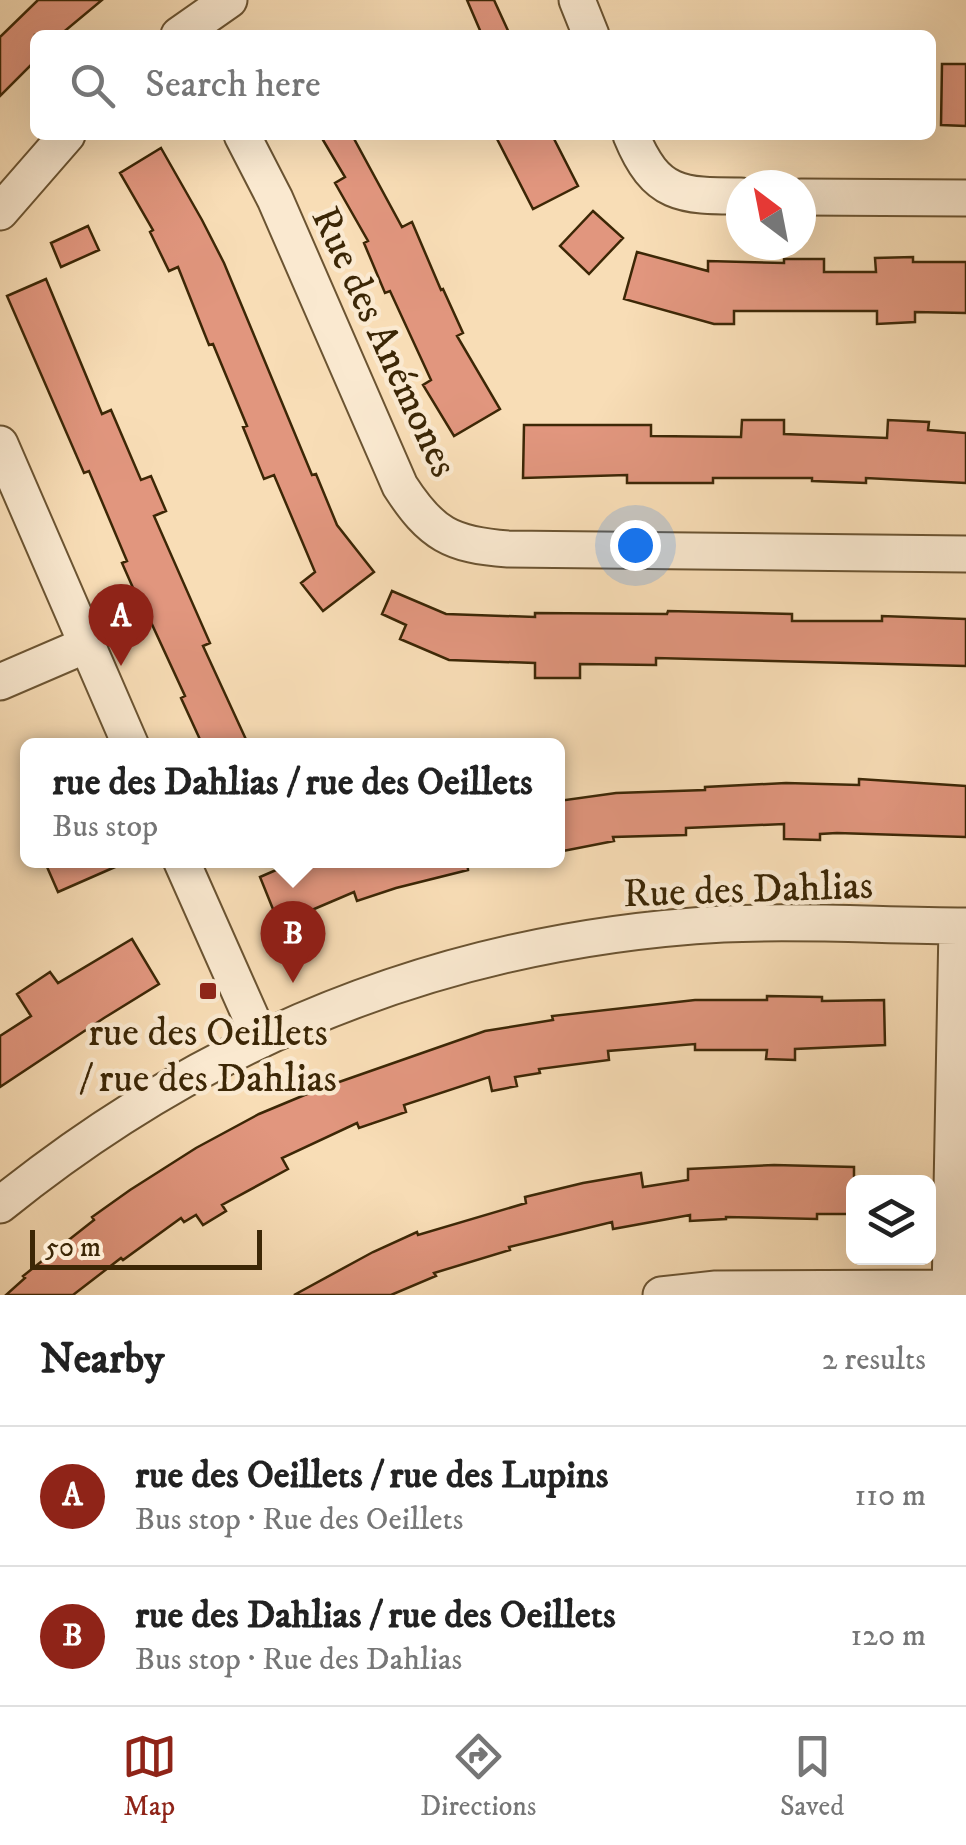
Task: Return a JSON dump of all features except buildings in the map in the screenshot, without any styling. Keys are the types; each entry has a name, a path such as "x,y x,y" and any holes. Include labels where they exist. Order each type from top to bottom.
{"street":[{"path":"186,30 229,0"},
{"path":"578,0 589,30"},
{"path":"0,212 63,140"},
{"name":"Rue des Anémones","path":"245,140 275,199 400,486 426,521 451,539 508,548 966,554"},
{"path":"635,140 652,172 674,190 698,196 726,196"},
{"path":"816,197 966,198"},
{"path":"0,444 127,738"},
{"path":"0,682 86,645"},
{"path":"185,868 261,1040"},
{"name":"Rue des Dahlias","path":"0,1205 98,1131 213,1062 307,1018 384,989 498,955 556,943 724,924 961,926"},
{"path":"662,1295 731,1289 950,1292 961,926"}],"place":[{"name":"rue des Oeillets / rue des Lupins","path":"121,666"},
{"name":"rue des Dahlias / rue des Oeillets","path":"293,983"},
{"name":"rue des Oeillets / rue des Dahlias","path":"208,991"}]}
